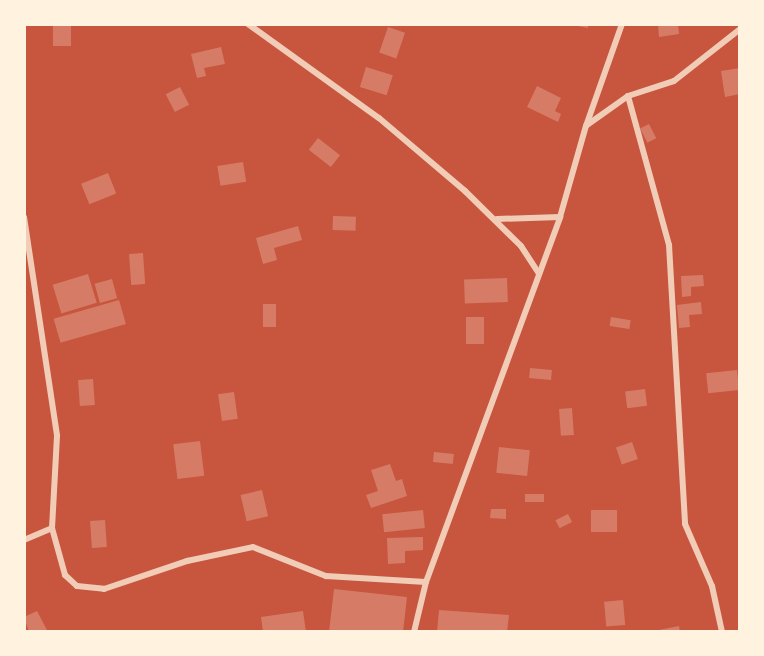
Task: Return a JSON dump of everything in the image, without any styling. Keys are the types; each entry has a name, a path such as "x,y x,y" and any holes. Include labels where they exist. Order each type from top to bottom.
{"street":[{"path":"248,24 379,118 497,219 521,246 539,274"},
{"path":"414,632 426,582 560,217 586,126 622,24"},
{"path":"586,126 628,96 674,81 740,29"},
{"path":"628,96 669,245 685,524 712,586 722,632"},
{"path":"24,217 57,436 52,528 65,574 78,586 104,589 187,561 253,547 326,576 426,582"},
{"path":"497,219 560,217"},
{"path":"24,540 52,528"}],"building":[{"path":"53,24 71,24 71,46 53,46"},
{"path":"568,24 588,24 588,28"},
{"path":"658,24 678,24 679,34 659,37"},
{"path":"388,27 405,33 396,58 379,53"},
{"path":"221,47 225,64 204,68 206,76 197,78 191,54"},
{"path":"366,67 393,75 387,95 360,87"},
{"path":"740,68 740,94 725,97 721,71"},
{"path":"537,86 561,98 555,111 561,114 558,122 527,107"},
{"path":"180,87 189,105 175,112 166,94"},
{"path":"649,124 656,138 647,143 640,129"},
{"path":"318,138 340,155 331,167 309,150"},
{"path":"243,162 246,182 220,186 217,166"},
{"path":"108,173 116,193 89,204 81,184"},
{"path":"333,216 356,217 355,231 333,230"},
{"path":"298,226 302,240 274,248 277,260 263,264 256,238"},
{"path":"143,253 145,284 131,285 129,254"},
{"path":"88,274 97,303 61,314 53,285"},
{"path":"703,275 704,286 691,287 691,296 682,297 681,276"},
{"path":"507,278 508,302 465,303 464,280"},
{"path":"112,279 117,298 100,303 95,284"},
{"path":"119,300 126,324 61,343 54,319"},
{"path":"701,302 702,314 689,315 690,327 679,328 677,305"},
{"path":"263,304 276,304 276,327 263,327"},
{"path":"466,317 484,317 484,344 466,344"},
{"path":"611,317 631,320 629,329 610,326"},
{"path":"530,368 552,370 551,380 529,378"},
{"path":"737,370 739,390 708,393 706,373"},
{"path":"93,379 95,405 80,406 78,380"},
{"path":"645,389 647,406 627,408 625,391"},
{"path":"234,392 238,419 222,421 218,394"},
{"path":"572,408 574,435 561,436 559,409"},
{"path":"200,441 204,476 177,479 173,444"},
{"path":"632,442 638,459 622,465 616,448"},
{"path":"499,447 530,450 527,476 496,473"},
{"path":"434,452 454,454 453,464 433,462"},
{"path":"390,464 396,481 402,479 407,496 371,508 366,495 378,491 371,470"},
{"path":"262,490 268,516 247,521 241,495"},
{"path":"525,494 544,494 544,502 525,502"},
{"path":"491,509 506,509 506,519 490,518"},
{"path":"423,510 425,528 384,532 382,514"},
{"path":"591,510 617,510 617,532 591,532"},
{"path":"568,514 572,522 560,528 556,520"},
{"path":"105,520 107,547 92,548 90,521"},
{"path":"423,537 423,550 405,551 405,563 388,564 387,538"},
{"path":"334,589 407,597 403,632 329,632"},
{"path":"623,600 625,625 606,627 604,602"},
{"path":"439,610 509,615 507,632 437,632"},
{"path":"37,611 47,630 29,632 24,617"},
{"path":"303,611 306,632 263,632 261,617"},
{"path":"679,626 680,632 654,632 654,631"}]}
